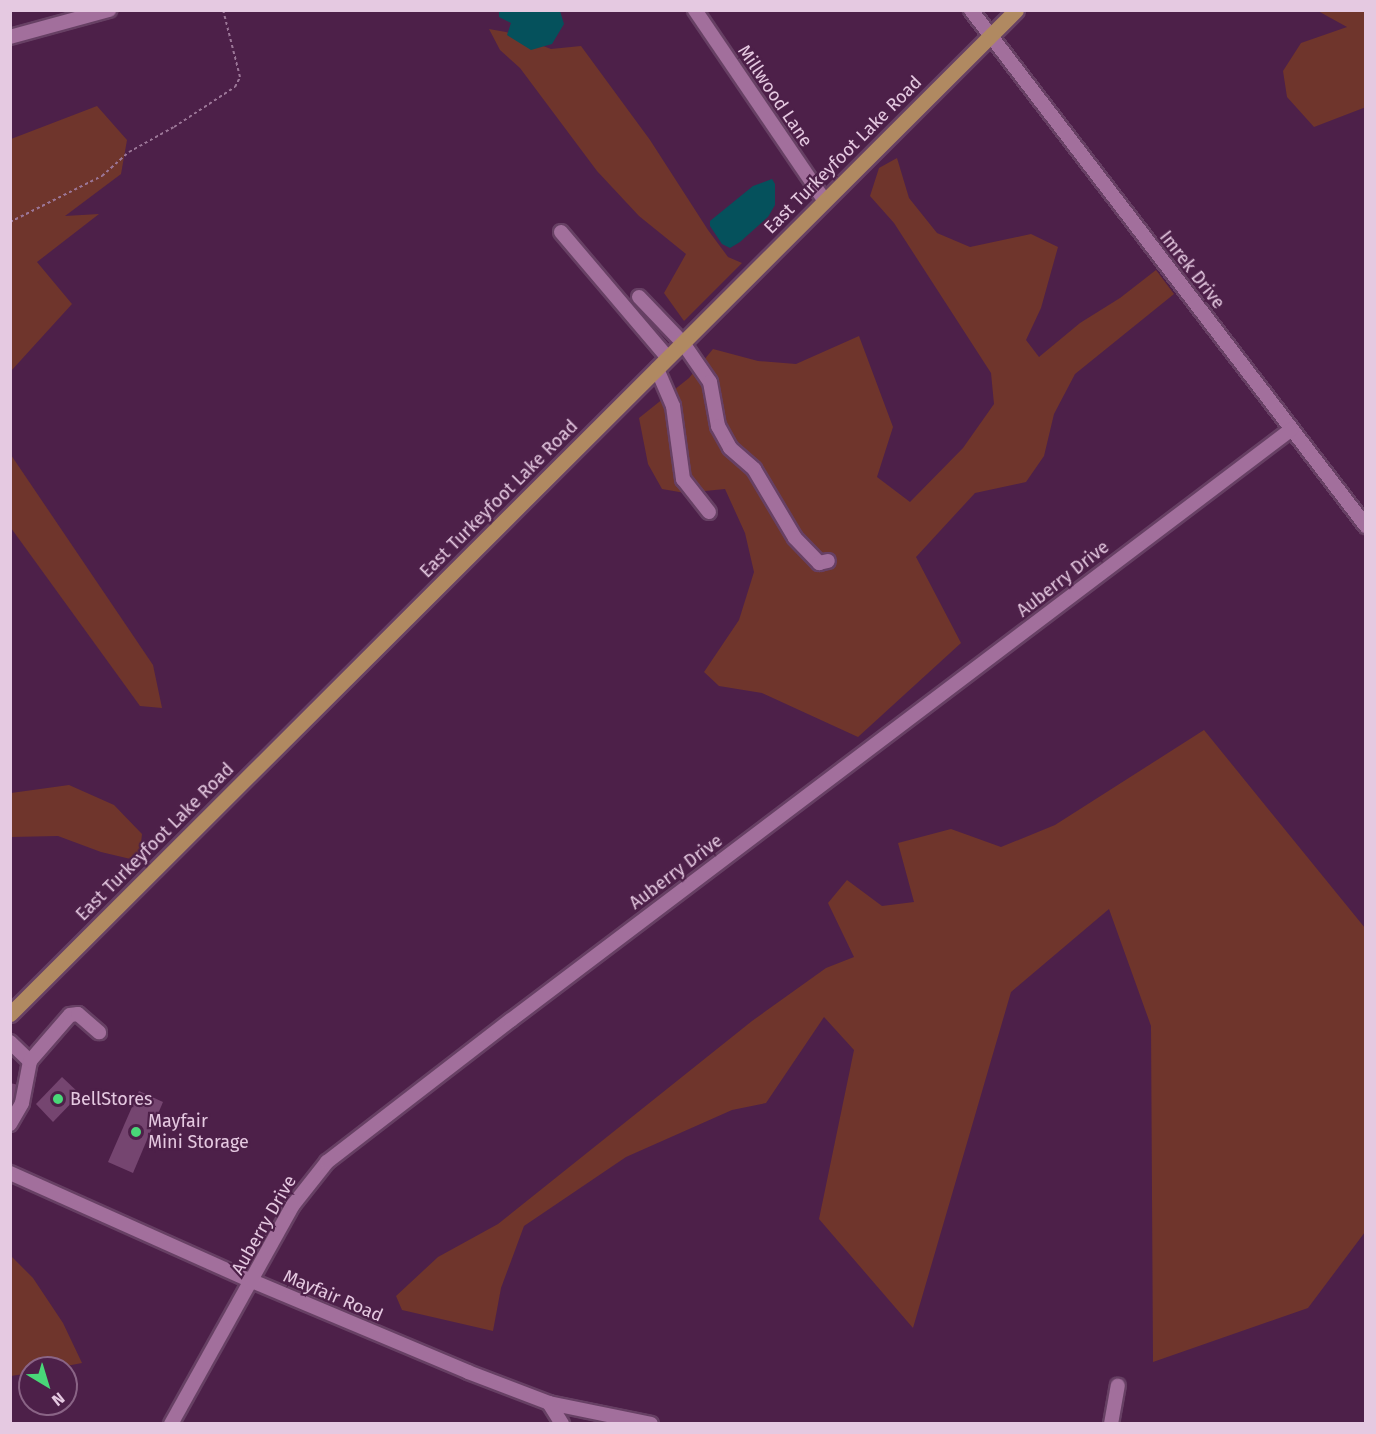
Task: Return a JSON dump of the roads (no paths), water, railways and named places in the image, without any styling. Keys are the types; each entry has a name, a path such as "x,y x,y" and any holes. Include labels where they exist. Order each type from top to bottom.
{"main road":[{"name":"East Turkeyfoot Lake Road","path":"10,1014 1016,10"}],"street":[{"path":"10,37 109,10"},
{"name":"Millwood Lane","path":"695,10 825,201"},
{"name":"Imrek Drive","path":"971,10 989,37 1365,526"},
{"path":"561,232 668,358"},
{"path":"639,297 683,343 710,382 718,426 730,448 754,470 795,538 819,563 828,561"},
{"path":"657,369 673,406 682,479 709,512"},
{"name":"Auberry Drive","path":"171,1424 293,1205 323,1166 348,1144 1292,429"},
{"path":"10,1124 22,1103 30,1061 75,1013 99,1032"},
{"path":"10,1042 30,1061"},
{"name":"Mayfair Road","path":"10,1173 252,1281 468,1372 549,1402 651,1424"},
{"path":"1111,1424 1118,1386"},
{"path":"549,1402 562,1424"}],"place":[{"name":"BellStores","path":"58,1099"},
{"name":"Mayfair Mini Storage","path":"136,1132"}]}
